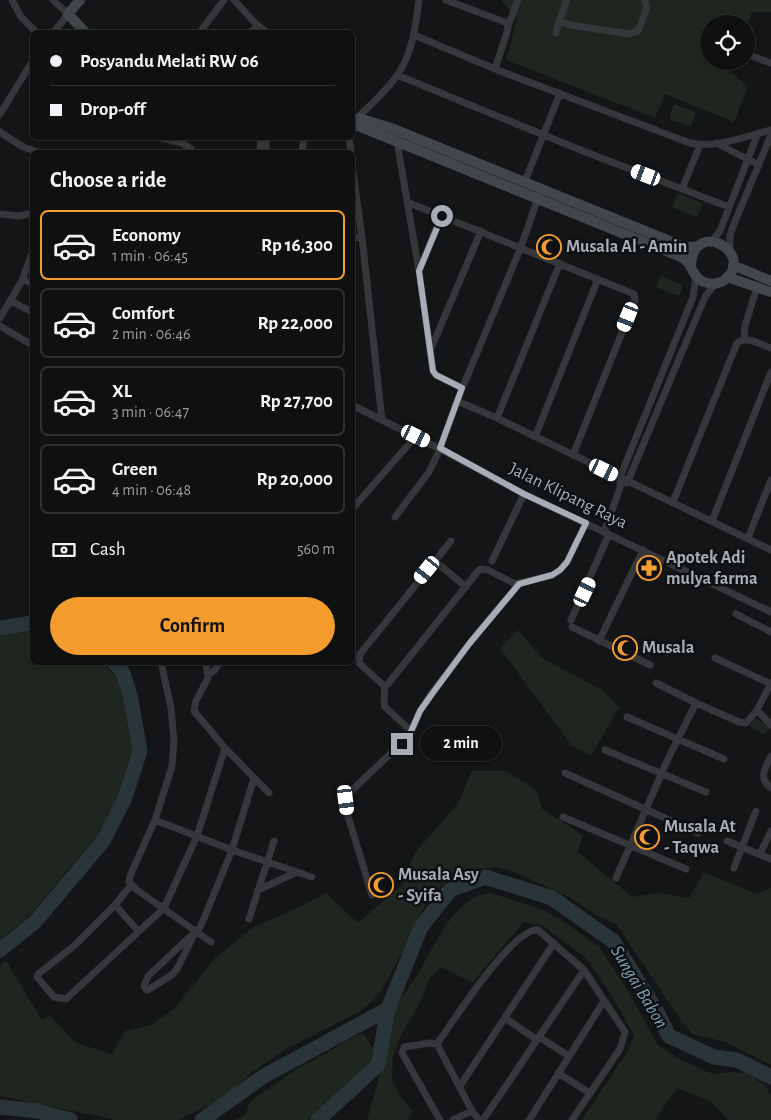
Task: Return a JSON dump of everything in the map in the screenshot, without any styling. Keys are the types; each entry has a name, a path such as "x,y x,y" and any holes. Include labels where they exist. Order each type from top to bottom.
{"main road":[{"path":"80,0 68,14 83,30"},
{"path":"355,120 358,118 383,126 421,146 537,199 682,257 691,264"},
{"path":"355,124 397,142 421,146 525,181 682,246 691,247 712,241 719,242 730,251 733,265 728,277 715,284 708,284 696,277 691,264 692,257 699,246"},
{"path":"733,265 771,281"},
{"path":"728,277 771,292"}],"street":[{"path":"12,0 21,17 34,30"},
{"path":"53,0 68,14 56,30"},
{"path":"202,30 224,0"},
{"path":"234,0 264,30"},
{"path":"355,119 398,75 414,36 419,0"},
{"path":"446,0 505,21 508,26"},
{"path":"495,69 518,0"},
{"path":"556,33 567,0"},
{"path":"559,21 570,25 630,34 635,33 647,8 645,0"},
{"path":"253,30 258,26"},
{"path":"414,36 690,143 700,145 716,143 771,130"},
{"path":"755,57 771,63"},
{"path":"0,114 30,67"},
{"path":"398,75 729,207"},
{"path":"525,181 560,93"},
{"path":"0,132 23,147 32,150"},
{"path":"712,241 720,231 758,133"},
{"path":"730,251 730,235 771,135"},
{"path":"170,140 185,144 191,150"},
{"path":"397,142 434,373 462,388"},
{"path":"716,143 759,164"},
{"path":"682,189 700,145"},
{"path":"355,187 382,420"},
{"path":"395,517 429,472 440,448 462,388 521,247 541,188"},
{"path":"407,202 633,293 635,298 573,455"},
{"path":"0,214 19,216 30,213"},
{"path":"419,271 442,216"},
{"path":"430,352 481,231"},
{"path":"355,238 362,237"},
{"path":"0,318 23,279 30,259"},
{"path":"497,418 560,263"},
{"path":"650,664 599,641 572,623 606,533 620,488 620,478 693,297 696,277"},
{"path":"23,279 30,283"},
{"path":"535,437 598,279"},
{"path":"620,488 628,481 705,297 715,284"},
{"path":"673,502 741,341 757,287"},
{"path":"11,301 30,311"},
{"path":"0,326 30,344"},
{"path":"741,341 752,341 771,348"},
{"path":"712,521 771,372"},
{"path":"457,401 497,418 771,550"},
{"name":"Jalan Klipang Raya","path":"355,406 440,448 524,494 771,612"},
{"path":"355,507 416,436"},
{"path":"748,538 771,480"},
{"path":"492,561 524,494"},
{"path":"451,541 360,654 359,663 379,683 388,684 478,571 482,569 488,570 510,582 519,584 552,575 567,562 586,523"},
{"path":"599,641 643,550"},
{"path":"435,560 466,587"},
{"path":"372,896 347,813 346,798 402,744 411,731 420,711 432,694 469,644 519,584"},
{"path":"736,614 771,632"},
{"path":"656,683 696,703 739,722 746,723 757,710 771,684 715,658"},
{"path":"162,665 171,708 174,741 172,766 155,820 129,882 211,942"},
{"path":"206,665 208,675"},
{"path":"218,665 208,675 196,701 194,711 225,748 269,793"},
{"path":"384,685 384,703 386,707 411,731"},
{"path":"616,878 696,703"},
{"path":"757,710 771,725"},
{"path":"627,717 724,759"},
{"path":"131,885 115,905 65,954 38,974 37,977 54,997 66,999 164,908 197,836 225,748"},
{"path":"605,750 706,792"},
{"path":"771,756 763,778 765,783 771,788"},
{"path":"565,774 698,833"},
{"path":"196,931 173,974 146,990 144,986 148,976 196,931 200,928 232,850 254,778"},
{"path":"734,868 756,811"},
{"path":"563,817 686,869"},
{"path":"155,820 232,850 312,877"},
{"path":"760,854 771,831"},
{"path":"727,841 771,859"},
{"path":"249,919 274,842"},
{"path":"258,890 297,872"},
{"path":"115,905 138,931"},
{"path":"437,1044 498,960 529,931 538,930 584,970 625,1032 620,1049 572,1120"},
{"path":"460,1086 554,943"},
{"path":"484,1120 584,970"},
{"path":"529,1120 604,1001"},
{"path":"505,1018 569,1056"},
{"path":"437,1044 472,1111 479,1120"},
{"path":"437,1044 410,1045 404,1047 402,1051 440,1120"},
{"path":"558,1073 590,1093"},
{"path":"452,1120 472,1111"}],"shaded area":[{"path":"501,0 771,0 771,12 752,12 751,15 700,15 700,70 730,70 748,87 734,122 665,94 655,118 506,60 517,19"},
{"path":"674,104 696,112 691,127 669,119"},
{"path":"678,193 703,204 697,217 672,207"},
{"path":"661,276 683,285 679,296 656,287"},
{"path":"518,630 542,658 602,690 619,707 591,756 571,745 500,648"},
{"path":"30,631 30,665 105,665 116,677 123,697 132,750 117,797 96,837 29,916 0,940 0,636"},
{"path":"755,718 770,727 764,735 750,726"},
{"path":"472,771 506,771 537,791 542,809 583,835 578,852 632,897 657,893 689,898 704,872 757,894 771,888 771,1065 725,1042 693,1034 682,1022 617,925 595,914 569,897 514,872 498,867 466,870 441,886 430,898 383,988 373,1001 360,1011 283,1051 251,1073 227,1097 178,1120 117,1120 0,1096 0,965 6,961 42,1020 50,1015 76,1043 112,1054 125,1031 151,1025 175,1008 215,958 254,927 300,907 326,893 358,923 401,886 414,854 459,802"},
{"path":"490,893 539,908 562,920 599,947 625,986 658,1045 679,1059 708,1072 715,1074 731,1072 748,1073 765,1086 771,1095 771,1120 728,1120 712,1102 677,1088 655,1120 582,1120 629,1049 634,1036 611,994 586,958 543,926 524,922 472,983 442,967 429,979 420,1003 399,1039 393,1057 392,1081 403,1100 413,1111 408,1120 367,1120 395,1008 417,976 455,913 477,896"},
{"path":"357,1035 365,1035 373,1049 370,1064 358,1079 327,1102 308,1120 235,1120 246,1114 248,1106 254,1099 299,1067"}],"waterway":[{"path":"0,628 30,623"},
{"path":"0,950 35,922 103,841 124,800 140,751 130,695 123,673 116,665"},
{"name":"Sungai Babon","path":"202,1120 264,1076 388,1009 421,927 450,890 485,877 552,898 613,941 656,1010 669,1036 714,1057 737,1060 771,1077"},
{"path":"318,1120 378,1065 388,1009"},
{"name":"Sungai Babon","path":"0,1107 38,1111 70,1120"}],"place":[{"name":"Musala Al - Amin","path":"549,247"},
{"name":"Apotek Adi mulya farma","path":"649,568"},
{"name":"Musala","path":"625,648"},
{"name":"Musala At - Taqwa","path":"647,837"},
{"name":"Musala Asy - Syifa","path":"381,885"}],"route":[{"path":"402,744 409,736 420,711 469,644 519,584 552,575 560,570 567,562 586,523 524,494 440,448 462,388 436,375 433,371 419,271 442,216"}]}
